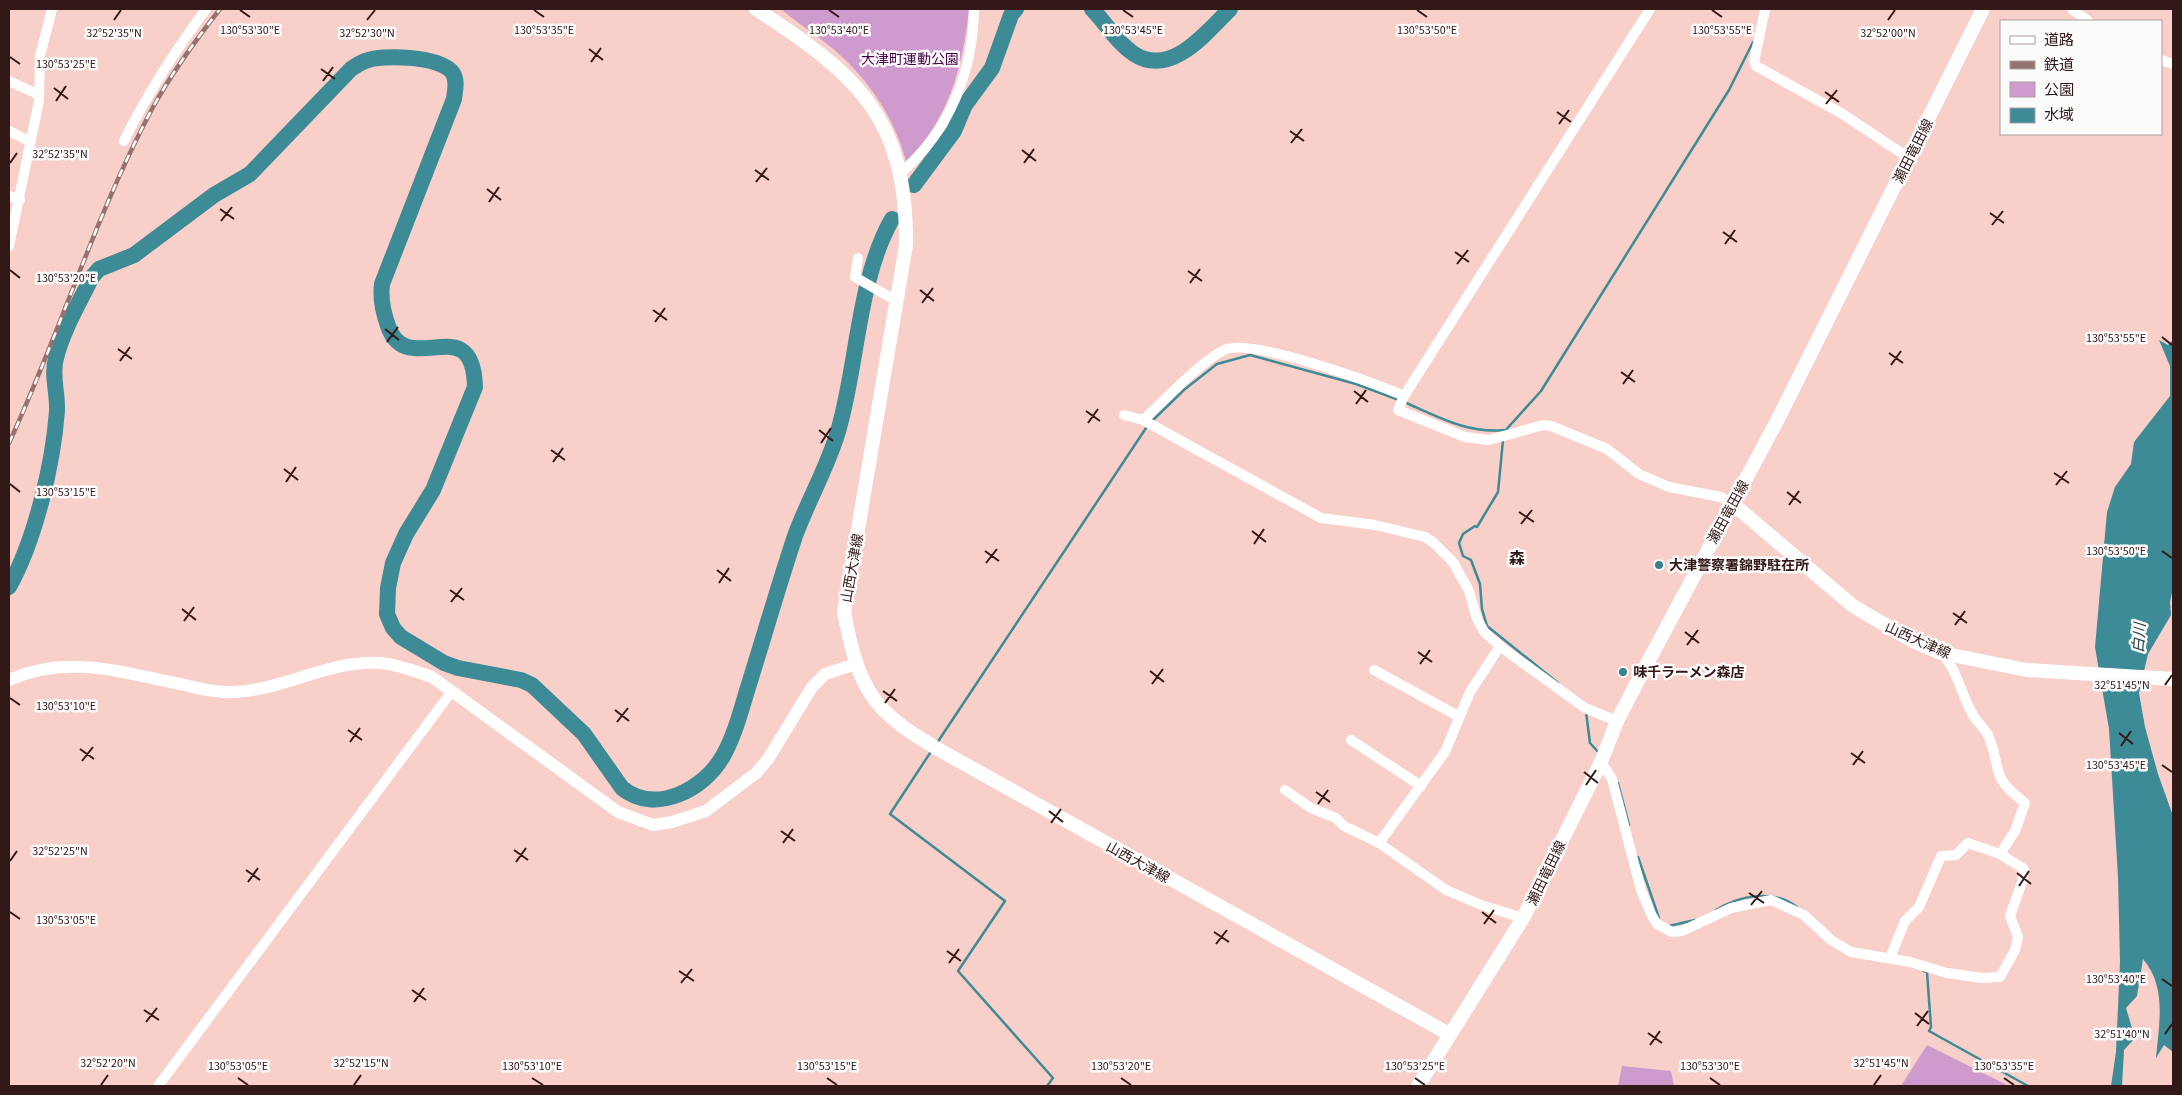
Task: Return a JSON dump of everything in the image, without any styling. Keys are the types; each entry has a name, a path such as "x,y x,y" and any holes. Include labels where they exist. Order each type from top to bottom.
{"main road":[{"name":"山西大津線","path":"756,9 814,47 850,79 871,104 894,150 901,173 906,213 906,245 898,302 844,612 856,664 866,689 878,707 899,725 929,744 1449,1034"},
{"name":"瀬田竜田線","path":"1418,1086 1523,918 1601,762 1617,721 1667,624 1778,420 1983,9"},
{"name":"山西大津線","path":"1733,504 1853,606 1911,640 1941,653 2027,670 2173,679"}],"street":[{"path":"9,246 20,200 39,95 40,56 52,9"},
{"path":"124,141 149,92 175,51 206,9"},
{"path":"901,173 922,154 943,125 967,64 974,30 974,9"},
{"path":"1650,9 1404,396 1398,410 1465,437 1489,440 1543,425 1551,426 1607,449 1639,474 1669,487 1721,497 1733,504"},
{"path":"1765,9 1754,62 1756,66 1841,113 1909,158"},
{"path":"2072,9 2087,20"},
{"path":"9,81 39,95"},
{"path":"9,132 31,142"},
{"path":"9,196 20,200"},
{"path":"858,258 855,277 898,302"},
{"path":"1143,420 1196,372 1224,350 1233,348 1256,350 1309,363 1380,385 1404,396"},
{"path":"1124,415 1143,420 1321,518 1375,525 1425,537 1434,543 1453,562 1468,591 1477,619 1485,633 1585,708 1617,721"},
{"path":"1379,842 1422,786 1445,752 1458,716 1489,660 1500,646"},
{"path":"1941,653 1966,696 1972,715 1989,736 1998,775 2005,787 2025,803 2015,831 2000,854"},
{"path":"9,680 54,666 83,666 112,670 209,691 231,692 256,690 350,665 380,663 401,666 432,678 452,691 618,812 653,824 672,822 706,811 756,773 768,759 812,687 826,674 856,664"},
{"path":"1374,670 1458,716"},
{"path":"158,1086 452,691"},
{"path":"1351,740 1422,786"},
{"path":"1601,762 1612,779 1641,890 1656,924 1672,932 1682,931 1731,908 1772,900 1804,915 1840,946 1851,952 1890,958 1947,973 1982,978 2000,977 2015,950 2018,937 2010,916 2022,882 2024,869 2000,854 1968,843 1956,855 1941,856 1919,907 1905,921 1890,958"},
{"path":"1285,790 1311,808 1336,818 1344,826 1379,842 1446,890 1484,906 1523,918"}],"green space":[{"name":"大津町運動公園","path":"781,9 969,9 963,51 951,91 933,128 906,161 901,144 886,112 866,82 841,56"},
{"path":"1927,1045 2009,1086 1901,1086"},
{"path":"1622,1066 1671,1071 1674,1086 1618,1086"}],"water":[{"name":"白川","path":"2159,340 2168,345 2173,340 2173,588 2170,602 2171,615 2148,654 2139,693 2145,727 2158,774 2173,816 2173,1052 2164,1045 2156,1058 2160,1006 2156,982 2151,970 2143,959 2137,996 2126,1008 2135,1038 2124,1050 2122,1086 2111,1086 2116,1052 2120,962 2118,877 2109,729 2095,647 2107,512 2115,487 2131,464 2134,442 2170,396 2170,366"}],"waterway":[{"path":"914,185 954,131 965,105 992,68 1011,15 1016,9"},
{"path":"1092,9 1117,39 1134,54 1148,60 1161,60 1175,56 1187,49 1199,40 1230,9"},
{"path":"1504,432 1541,391 1729,90 1753,42"},
{"path":"9,587 35,525 47,478 57,411 54,371 56,358 67,327 92,277 99,269 134,255 214,195 250,174 351,69 365,61 397,57 435,63 445,67 454,75 456,85 454,99 382,284 383,311 388,326 397,341 409,347 452,347 463,351 471,364 475,387 433,490 406,534 393,563 388,588 387,614 393,628 401,637 444,663 458,668 521,680 532,685 584,734 622,788 635,796 649,799 663,799 678,795 704,779 715,768 728,747 735,729 795,536 835,442 851,376 865,294 881,242 892,219"},
{"path":"1152,421 1185,389 1217,364 1250,355 1356,384 1399,400"},
{"path":"1404,402 1465,427 1491,431 1504,430"},
{"path":"937,743 1148,425"},
{"path":"1503,440 1498,492 1477,527 1475,526 1463,534 1459,543 1463,556 1471,560 1480,584 1482,609 1487,626 1558,683"},
{"path":"1586,712 1590,743 1599,753"},
{"path":"932,750 890,814 1005,901 958,971 1053,1078 1047,1086"},
{"path":"1618,783 1629,825"},
{"path":"1638,857 1659,918"},
{"path":"1716,910 1735,901 1756,896 1778,898 1788,901 1797,907"},
{"path":"1669,926 1695,920"},
{"path":"1924,971 1927,972 1931,1027 1929,1031 2028,1086"}],"railway":[{"path":"9,443 95,233 132,150 167,83 220,9"}],"place":[{"name":"大津警察署錦野駐在所","path":"1659,565"},
{"name":"味千ラーメン森店","path":"1623,672"}],"district":[{"name":"森","path":"1517,558"}]}
